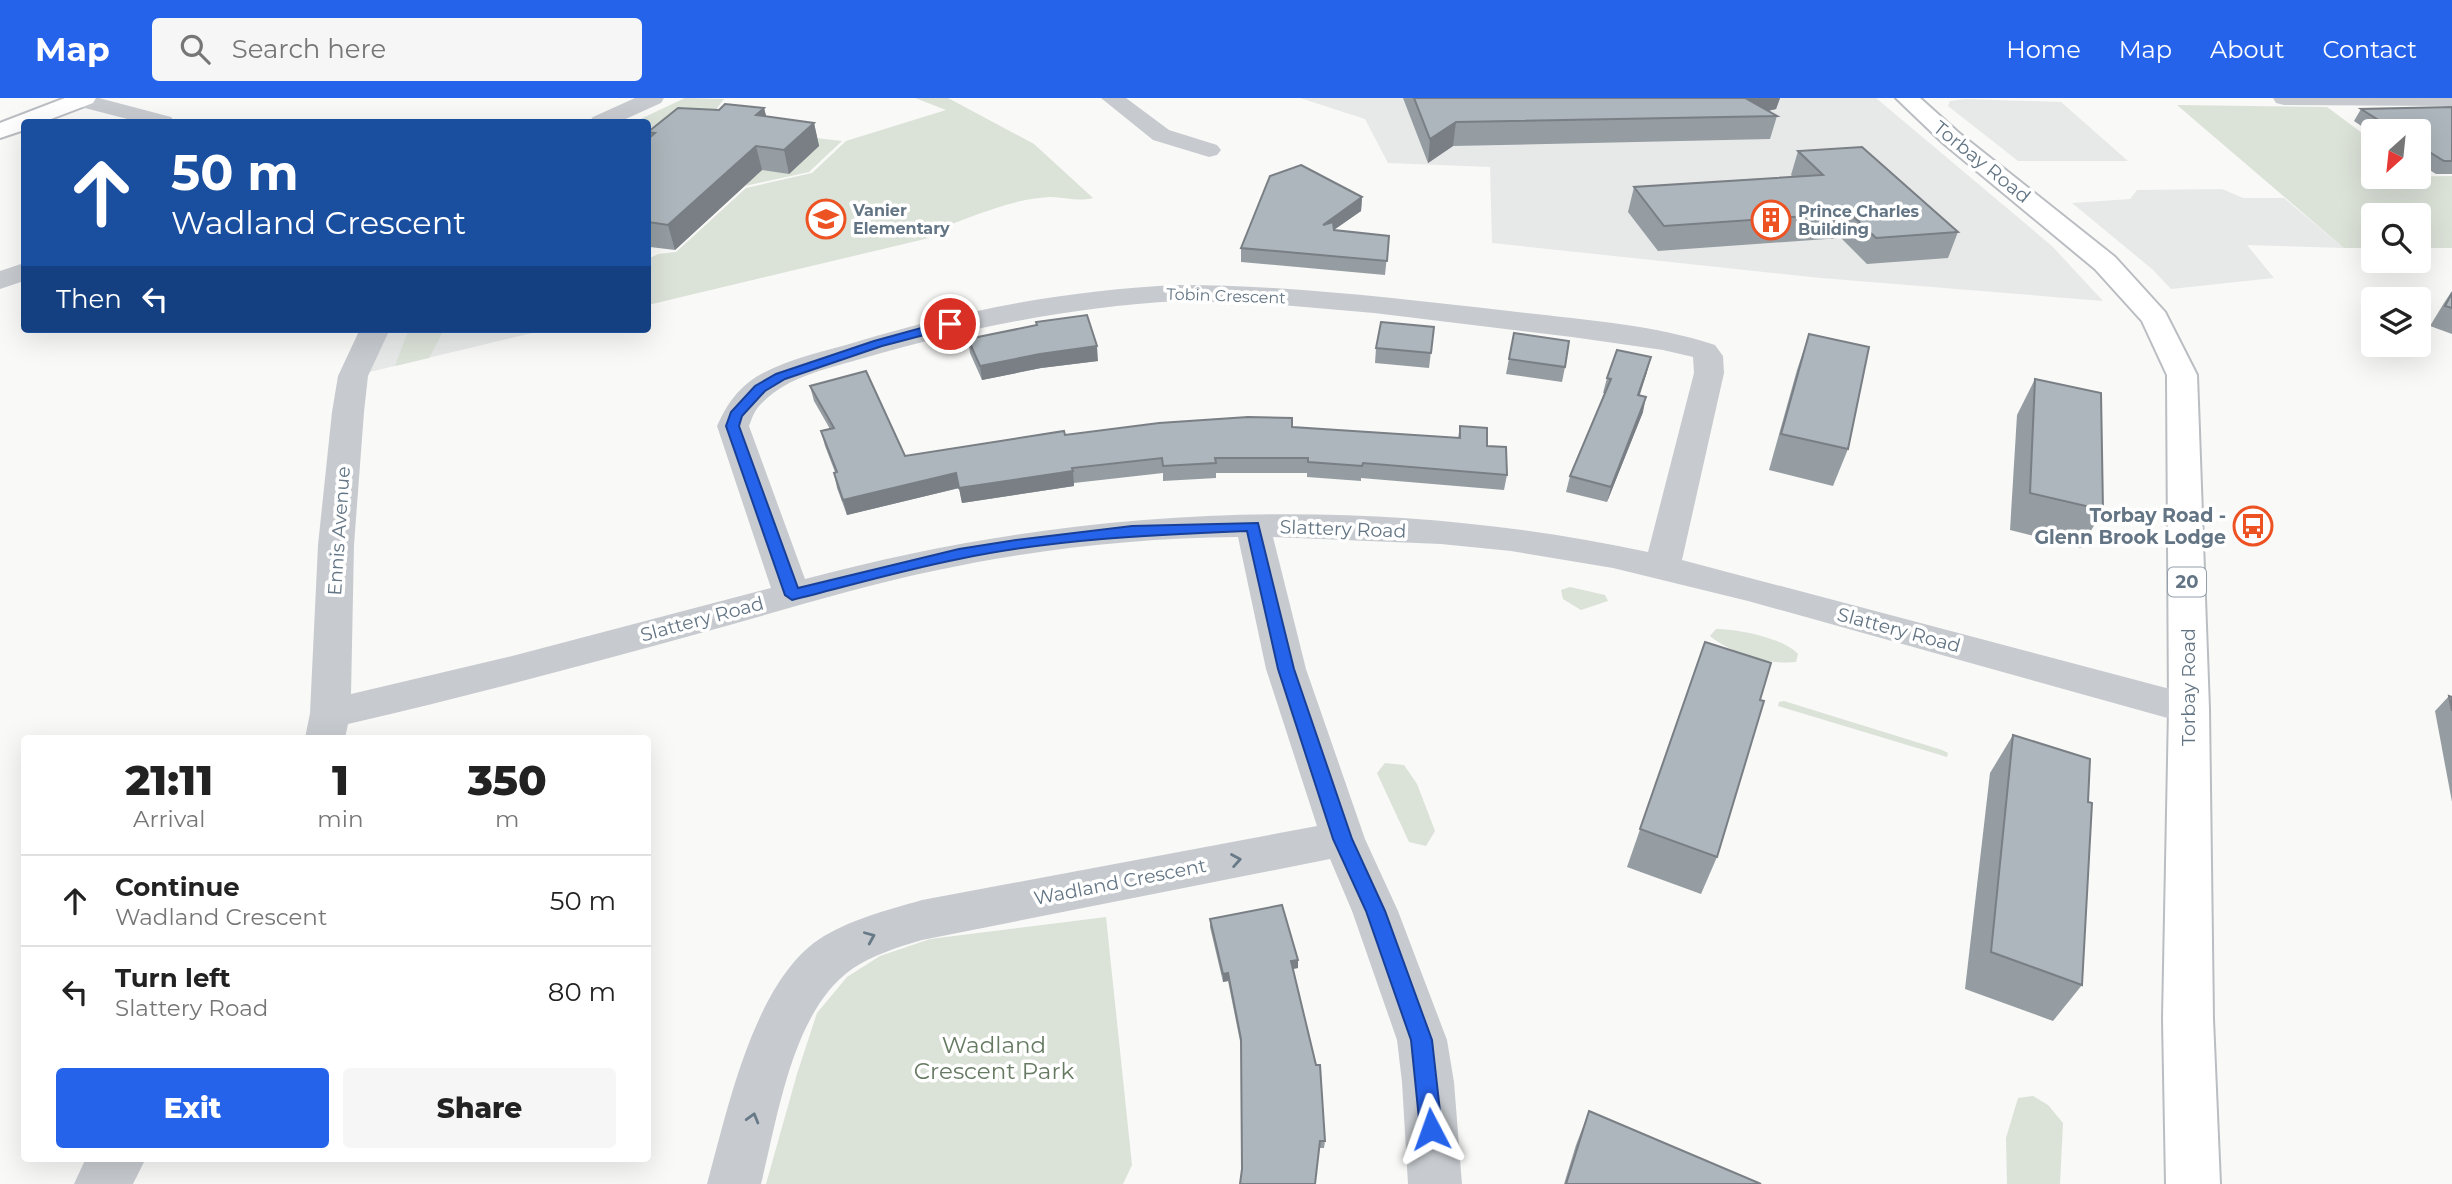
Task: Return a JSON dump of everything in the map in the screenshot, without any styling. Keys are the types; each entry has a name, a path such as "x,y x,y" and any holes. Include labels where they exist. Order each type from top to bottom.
{"main road":[{"name":"Torbay Road","path":"1907,98 1951,138 2105,263 2145,304 2182,375 2189,709 2187,926 2193,1184"},
{"path":"31,119 83,99"},
{"path":"0,131 21,123"}],"street":[{"path":"608,119 653,98"},
{"path":"1112,98 1161,135 1209,150"},
{"path":"2284,98 2452,99"},
{"path":"83,99 153,119"},
{"path":"0,281 21,272"},
{"name":"Tobin Crescent","path":"792,595 733,426 736,415 760,389 781,376 828,359 950,324 1076,301 1181,293 1285,297 1524,321 1654,340 1704,351 1708,356 1709,373 1662,568"},
{"name":"Ennis Avenue","path":"327,726 337,545 350,400 353,376 373,333"},
{"path":"1253,526 1286,669 1343,839 1375,911 1422,1040 1428,1082 1435,1184"},
{"name":"Slattery Road","path":"327,726 593,649 792,595 959,554 1016,544 1132,531 1253,526 1402,531 1578,550 1662,568 2189,709"},
{"name":"Wadland Crescent","path":"734,1184 780,1024 803,983 831,957 873,935 922,920 1343,839"},
{"path":"101,1184 116,1162"}],"shaded area":[{"path":"1300,98 1876,98 2052,246 2103,301 1821,278 1492,243 1490,167 1388,163 1365,119"},
{"path":"1966,99 2061,102 2128,161 2018,161 1948,106 1950,101"},
{"path":"2222,189 2243,198 2284,198 2344,248 2247,245 2274,278 2171,289 2152,269 2072,203 2130,199 2137,190"},
{"path":"373,333 532,333 353,376"}],"green space":[{"path":"685,98 724,99 711,116 651,132 651,119 640,119"},
{"path":"915,98 948,98 1034,144 1093,198 1050,197 1020,201 935,230 929,238 651,304 651,258 676,252 746,188 812,173 846,141 946,110"},
{"path":"2177,105 2327,107 2361,132 2361,189 2431,189 2431,176 2452,176 2452,248 2431,248 2431,203 2361,203 2361,248 2344,248"},
{"path":"798,136 842,141 809,172 745,186"},
{"path":"407,333 442,333 429,358 395,366"},
{"path":"1570,587 1605,595 1608,601 1581,610 1563,599 1561,590"},
{"path":"1716,629 1748,633 1782,643 1798,654 1796,662 1774,662 1739,653 1710,636"},
{"path":"1784,701 1942,750 1948,753 1947,757 1778,706 1779,702"},
{"path":"1385,763 1404,765 1417,784 1435,831 1426,846 1409,842 1377,773"},
{"name":"Wadland Crescent Park","path":"1106,917 1132,1165 1123,1184 766,1184 817,1013 847,977 880,956 930,939"},
{"path":"2033,1096 2048,1105 2063,1123 2060,1184 2007,1184 2006,1138 2018,1098"}],"building":[{"path":"1414,98 1745,98 1777,116 1456,122 1430,139"},
{"path":"725,104 764,108 756,115 814,123 784,150 756,146 668,225 651,222 651,136 655,133 651,132 651,130 678,108 719,110"},
{"path":"2452,107 2452,161 2444,161 2431,153 2431,119 2377,119 2361,109"},
{"path":"1862,147 1958,232 1876,238 1850,213 1664,226 1634,187 1823,175 1798,151"},
{"path":"1301,165 1362,197 1323,225 1333,222 1334,230 1389,236 1387,261 1241,248 1270,176"},
{"path":"2452,293 2452,308 2445,306"},
{"path":"1087,315 1097,346 980,366 968,339 1037,325 1036,322"},
{"path":"1381,322 1434,327 1431,353 1376,348"},
{"path":"1514,333 1569,341 1565,367 1509,359"},
{"path":"1809,334 1869,347 1848,449 1781,434"},
{"path":"1617,350 1651,357 1638,395 1646,397 1611,487 1570,476 1611,379 1607,378"},
{"path":"866,371 905,456 1064,431 1065,435 1159,423 1248,417 1292,418 1292,427 1460,438 1460,426 1487,428 1487,446 1506,447 1507,475 1363,463 1362,466 1308,462 1308,458 1215,458 1216,463 1163,466 1162,458 1072,468 1073,471 959,488 956,473 843,500 834,473 837,472 821,431 834,428 810,386"},
{"path":"2035,379 2101,393 2103,510 2030,493"},
{"path":"1705,642 1771,663 1760,700 1764,701 1717,857 1640,829"},
{"path":"2013,735 2090,759 2088,802 2092,803 2082,985 1991,952"},
{"path":"1282,905 1298,960 1291,961 1316,1065 1320,1065 1325,1141 1320,1141 1315,1184 1240,1184 1241,1039 1228,973 1223,974 1210,919"},
{"path":"1589,1111 1761,1184 1566,1184"}],"place":[{"name":"Vanier Elementary","path":"826,219"},
{"name":"Prince Charles Building","path":"1771,220"},
{"name":"Torbay Road - Glenn Brook Lodge","path":"2253,526"}],"route":[{"path":"950,324 828,359 781,376 760,389 736,415 733,426 792,595 959,554 1016,544 1132,531 1253,526 1286,669 1343,839 1375,911 1422,1040 1431,1129"}]}
